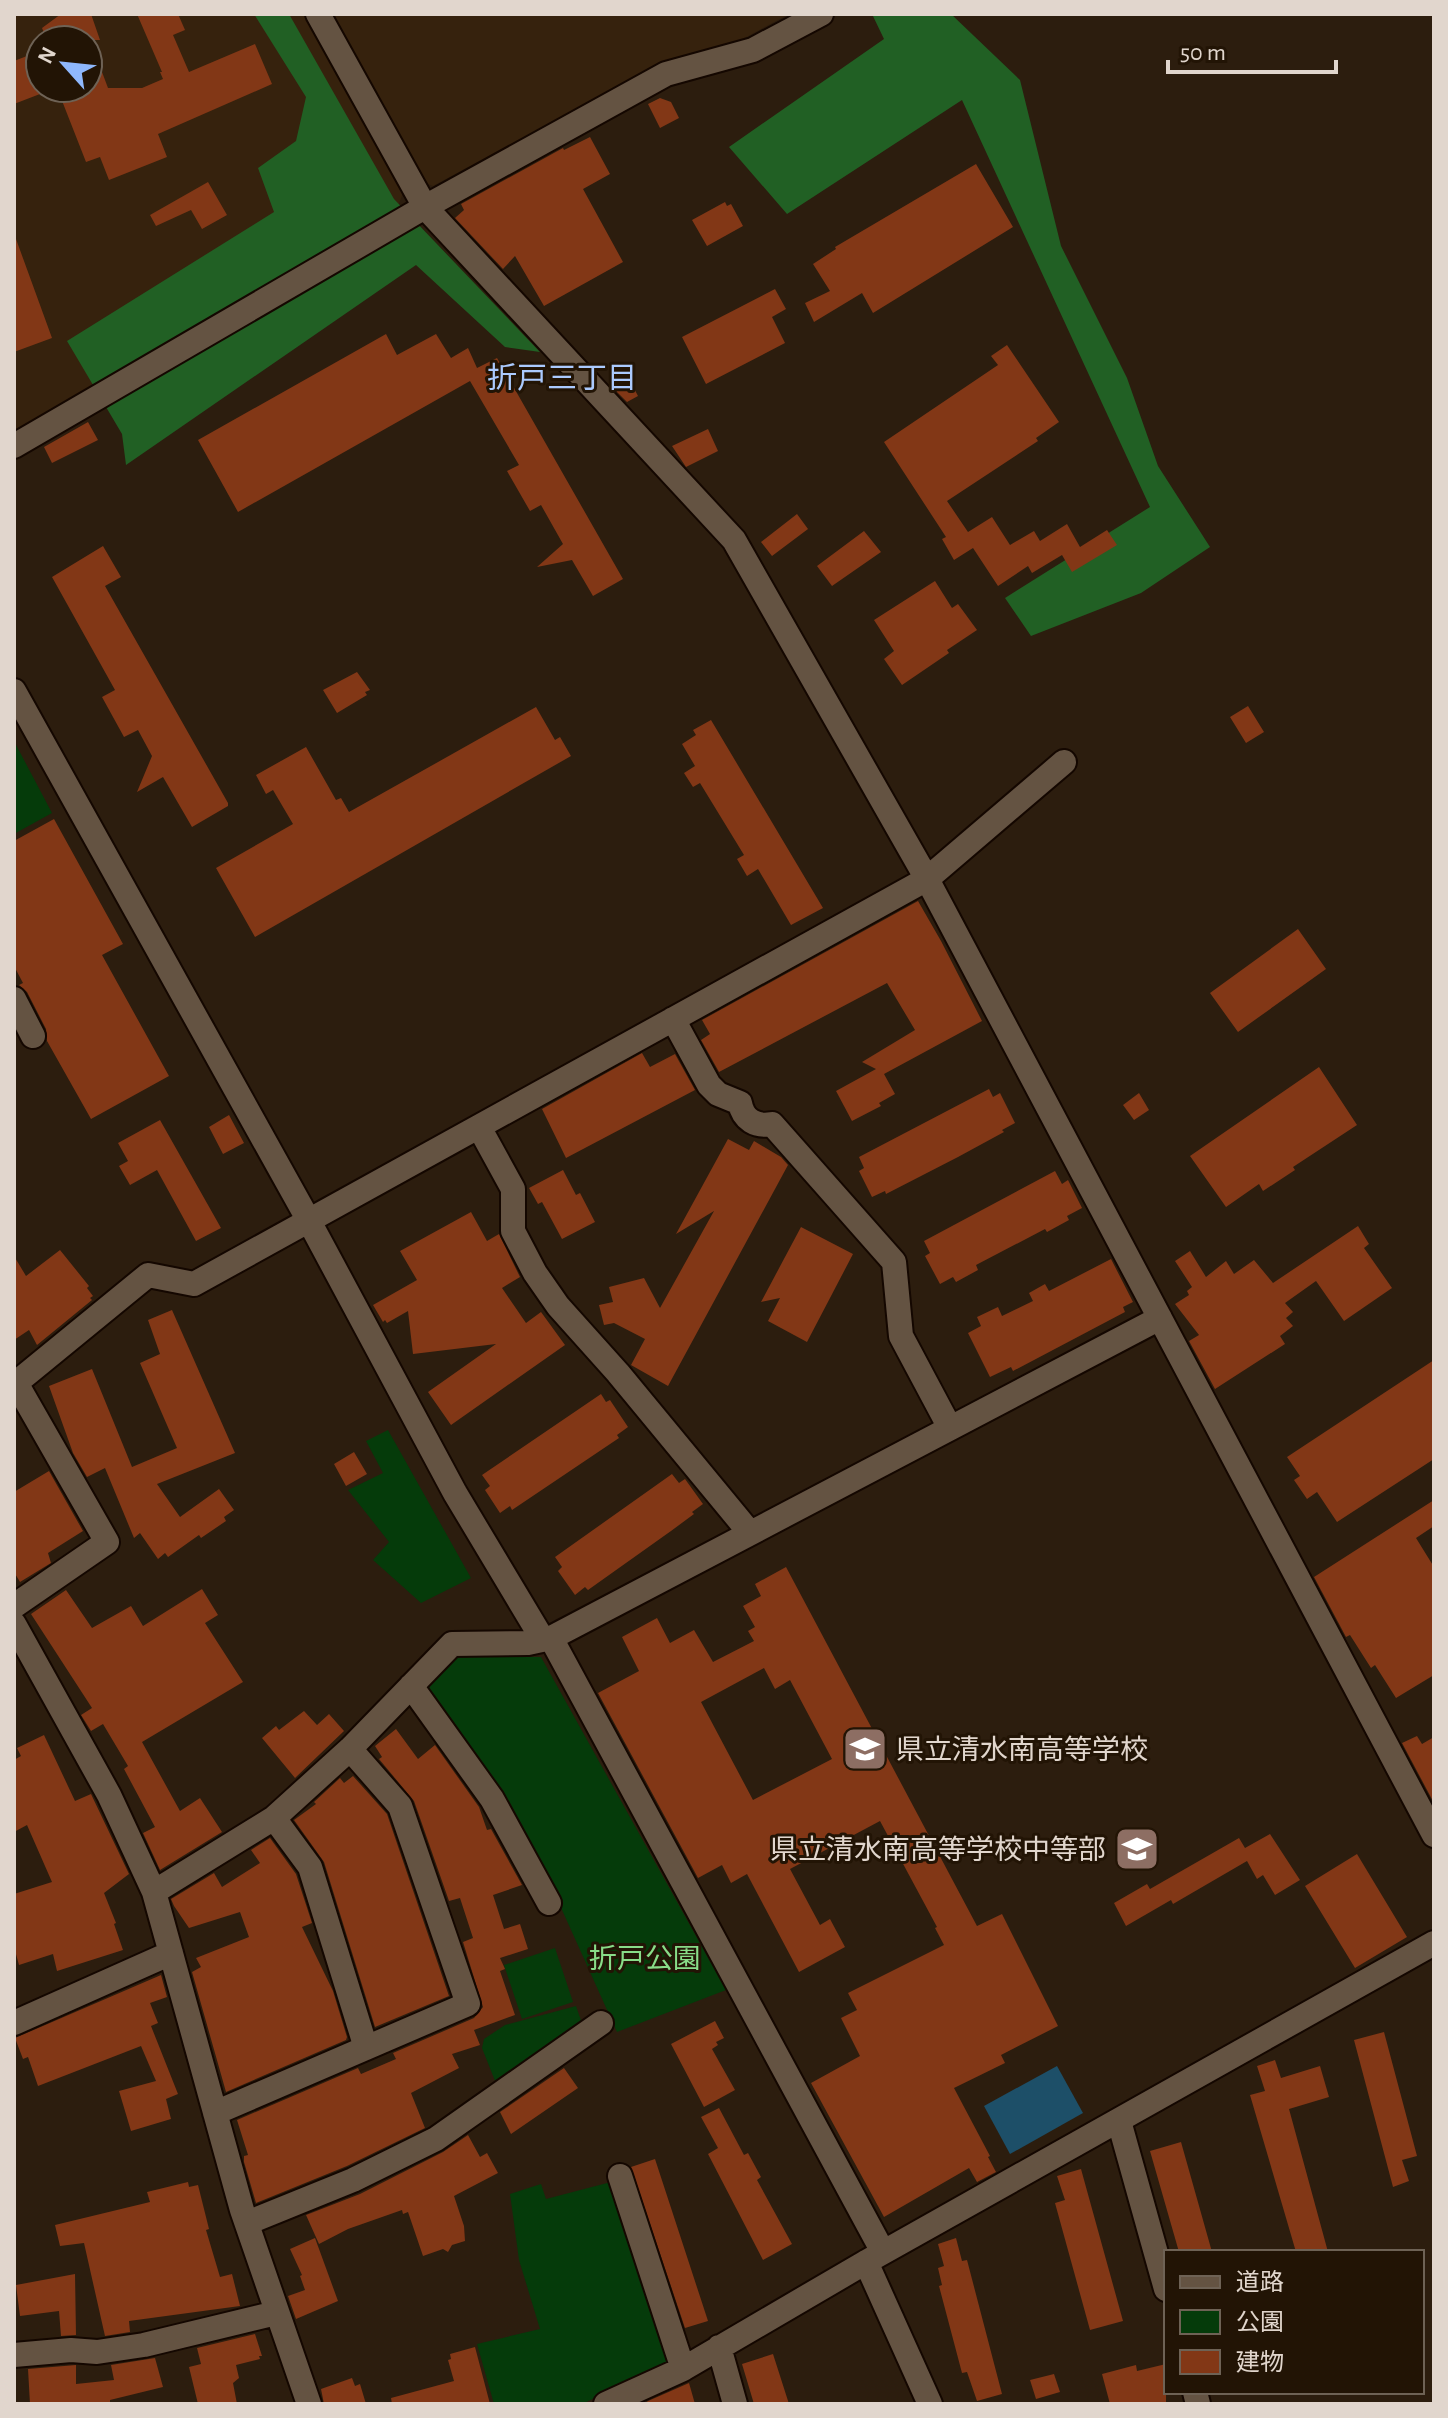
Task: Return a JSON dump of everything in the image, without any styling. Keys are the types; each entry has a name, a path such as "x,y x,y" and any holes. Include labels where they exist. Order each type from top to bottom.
{"street":[{"path":"318,14 425,207 734,540 927,879 1434,1835"},
{"path":"14,446 425,207 666,74 753,50 821,14"},
{"path":"14,691 309,1221 455,1493 547,1639 874,2257 930,2404"},
{"path":"14,1606 107,1542 16,1383 148,1275 194,1284 927,879 1064,762"},
{"path":"14,999 33,1036"},
{"path":"673,1019 709,1085 718,1094 740,1103 742,1112 750,1121 761,1126 772,1124 894,1262 901,1336 950,1428"},
{"path":"479,1127 513,1189 513,1231 535,1273 558,1306 618,1373 750,1533"},
{"path":"154,1892 274,1818 350,1749 452,1644 528,1643 547,1639 1160,1318"},
{"path":"14,1624 109,1795 154,1892 247,2223 309,2404"},
{"path":"411,1686 492,1799 549,1903"},
{"path":"215,2113 468,2004 400,1806 350,1749"},
{"path":"274,1818 310,1867 366,2048"},
{"path":"606,2404 683,2369 874,2257 1434,1943"},
{"path":"14,2023 171,1953"},
{"path":"247,2223 353,2180 436,2139 601,2023"},
{"path":"1119,2121 1164,2282"},
{"path":"620,2176 683,2369"},
{"path":"14,2355 71,2350 97,2352 144,2345 276,2313"},
{"path":"719,2347 735,2404"}],"shaded area":[{"path":"14,14 305,14 403,193 394,217 14,438"},
{"path":"330,14 789,14 739,41 668,60 433,186 420,181"}],"green space":[{"path":"254,14 289,14 394,199 540,352 505,347 416,265 126,465 122,434 67,341 274,212 258,168 296,141 306,97"},
{"path":"872,14 951,14 1020,80 1061,246 1127,378 1158,466 1210,547 1141,593 1031,636 1005,598 1150,507 962,100 787,214 729,147 884,39"},
{"path":"14,741 52,813 14,834"},
{"path":"388,1430 471,1578 421,1603 373,1560 389,1542 348,1490 383,1473 366,1441"},
{"name":"折戸公園","path":"459,1656 541,1657 726,1990 617,2032 535,1850 424,1687"},
{"path":"555,1948 573,2002 522,2019 504,1965"},
{"path":"576,2006 584,2029 497,2086 482,2048 484,2039 505,2025"},
{"path":"611,2182 670,2363 582,2404 494,2404 477,2344 540,2329 519,2260 510,2194 541,2184 546,2199"}],"water":[{"path":"1057,2066 1083,2113 1010,2154 984,2106"}],"building":[{"path":"61,14 91,14 94,24 47,24"},
{"path":"137,14 178,14 185,30 173,35 189,72 255,44 272,84 158,134 167,157 109,180 100,157 86,162 63,104 104,104 104,77 108,88 142,88 163,79"},
{"path":"24,57 24,100 14,104 14,61"},
{"path":"660,98 671,102 679,118 660,128 648,104"},
{"path":"590,137 610,174 583,189 623,262 544,306 515,256 503,269 455,218 464,210 461,204 563,148"},
{"path":"976,164 1013,227 873,313 862,293 814,322 805,303 830,291 813,264 835,247"},
{"path":"208,182 227,215 202,229 191,210 156,226 150,215"},
{"path":"725,202 727,206 731,204 743,226 707,246 692,220"},
{"path":"14,239 52,338 14,352"},
{"path":"775,289 786,309 772,317 785,343 706,384 682,337"},
{"path":"386,334 397,355 436,334 451,358 468,348 477,368 497,358 623,579 593,596 572,560 537,567 563,544 541,505 530,511 507,471 519,465 470,381 238,512 198,440"},
{"path":"1007,345 1059,422 1036,438 1038,441 947,501 968,532 992,517 1010,545 1034,531 1040,541 1067,524 1080,547 1107,530 1117,545 1072,572 1062,555 1032,573 1028,566 998,586 973,548 954,560 942,539 946,537 884,442 998,365 991,356"},
{"path":"627,375 638,396 627,402 610,385"},
{"path":"88,422 98,440 52,463 44,447"},
{"path":"708,429 718,451 686,467 672,446"},
{"path":"797,514 808,529 772,556 761,542"},
{"path":"864,531 881,552 832,586 817,566"},
{"path":"103,546 121,577 105,586 228,803 228,806 192,827 163,777 137,792 152,756 138,730 124,737 102,697 115,690 52,577"},
{"path":"935,581 952,608 958,604 977,630 902,685 884,659 894,651 874,620"},
{"path":"357,672 370,690 337,713 323,690"},
{"path":"1248,706 1264,732 1246,743 1230,717"},
{"path":"536,707 555,740 560,737 571,756 255,937 216,868 293,824 273,790 266,794 256,775 306,747 336,800 341,798 349,812"},
{"path":"711,720 823,908 791,925 758,869 747,876 737,859 744,855 700,783 693,787 684,773 695,766 682,744 696,735 693,730"},
{"path":"54,819 123,944 102,955 169,1076 91,1119 47,1041 46,1029 27,992 19,985 23,983 14,966 14,841"},
{"path":"918,901 982,1021 884,1074 895,1094 879,1103 881,1106 852,1121 836,1091 876,1069 862,1062 915,1030 887,983 719,1072 701,1040 710,1034 702,1020"},
{"path":"1298,929 1326,969 1238,1032 1210,993"},
{"path":"642,1053 650,1067 675,1054 695,1090 566,1158 542,1109"},
{"path":"1319,1067 1357,1125 1293,1167 1295,1170 1263,1191 1259,1184 1226,1207 1190,1156"},
{"path":"989,1089 993,1097 1000,1093 1015,1123 958,1157 886,1194 885,1191 872,1197 859,1171 864,1168 859,1157"},
{"path":"1139,1093 1149,1110 1134,1120 1123,1105"},
{"path":"229,1115 244,1143 223,1154 209,1127"},
{"path":"160,1120 221,1228 196,1241 157,1170 130,1185 119,1166 128,1161 118,1143"},
{"path":"728,1139 749,1150 754,1141 781,1157 788,1165 668,1386 631,1365 645,1339 614,1323 604,1325 599,1305 613,1302 609,1287 644,1278 660,1308 714,1211 676,1234"},
{"path":"563,1170 576,1195 580,1193 595,1222 562,1239 542,1202 538,1204 529,1188"},
{"path":"1055,1171 1062,1184 1068,1180 1082,1208 1067,1216 1069,1220 1047,1232 1045,1229 976,1265 978,1270 956,1282 953,1277 940,1284 925,1256 930,1253 924,1241"},
{"path":"471,1212 487,1241 499,1234 520,1277 502,1288 526,1323 541,1312 565,1345 451,1425 428,1392 496,1344 413,1354 408,1311 387,1323 385,1320 383,1322 373,1305 417,1280 400,1251"},
{"path":"1358,1226 1369,1244 1364,1248 1392,1288 1344,1321 1316,1281 1285,1303 1293,1312 1286,1318 1293,1326 1280,1336 1285,1344 1215,1389 1189,1341 1199,1335 1175,1304 1189,1295 1187,1291 1192,1287 1175,1261 1190,1251 1206,1277 1226,1261 1234,1274 1254,1260 1273,1283"},
{"path":"801,1227 853,1254 807,1342 768,1321 780,1298 761,1302"},
{"path":"60,1250 89,1286 92,1300 37,1345 29,1330 14,1340 14,1256 26,1276"},
{"path":"1111,1259 1133,1302 1123,1307 1125,1312 1013,1371 1011,1367 990,1377 968,1333 981,1326 977,1317 998,1307 1002,1316 1033,1301 1029,1293 1045,1284 1049,1291"},
{"path":"172,1310 235,1453 157,1484 180,1517 219,1489 234,1510 224,1517 226,1521 201,1538 199,1535 168,1557 165,1553 158,1559 140,1533 134,1538 105,1468 87,1477 73,1453 49,1386 92,1369 132,1467 177,1448 140,1363 160,1354 148,1320"},
{"path":"1434,1360 1434,1459 1337,1522 1317,1492 1307,1499 1294,1480 1300,1476 1287,1457"},
{"path":"601,1394 606,1402 610,1400 628,1427 617,1435 619,1438 512,1510 510,1506 500,1513 485,1490 490,1486 482,1475"},
{"path":"354,1452 367,1474 346,1486 334,1464"},
{"path":"49,1471 83,1531 48,1553 51,1563 20,1582 14,1572 14,1492"},
{"path":"672,1474 679,1483 685,1479 703,1504 671,1531 588,1590 585,1587 575,1595 558,1571 562,1567 555,1557"},
{"path":"1434,1500 1434,1526 1416,1538 1434,1567 1434,1675 1396,1698 1375,1665 1371,1668 1350,1635 1346,1637 1314,1577"},
{"path":"786,1567 977,1926 1002,1914 1058,2026 1001,2055 1005,2063 954,2088 996,2172 977,2182 969,2168 884,2217 811,2083 860,2056 841,2018 857,2010 848,1993 944,1945 880,1821 790,1869 820,1925 830,1919 845,1947 799,1972 747,1874 731,1883 722,1865 698,1878 598,1693 639,1671 622,1637 657,1618 670,1643 694,1630 713,1662 754,1641 748,1631 755,1627 743,1606 761,1596 755,1584","holes":["764,1668 775,1689 790,1680 832,1759 753,1800 701,1702"]},
{"path":"202,1589 218,1615 205,1623 243,1682 142,1742 180,1811 200,1798 222,1832 160,1870 143,1833 155,1827 124,1769 128,1766 103,1724 91,1731 81,1715 92,1708 31,1614 66,1590 92,1628 131,1606 143,1626"},
{"path":"304,1711 317,1725 329,1714 344,1731 295,1778 262,1738 276,1726 279,1730"},
{"path":"396,1729 418,1759 435,1745 479,1807 487,1830 491,1829 522,1885 493,1895 504,1929 520,1924 528,1949 500,1958 505,1969 500,1971 515,2015 474,2030 480,2045 452,2054 459,2068 411,2093 425,2128 347,2166 256,2203 244,2162 244,2156 248,2155 237,2120 358,2068 361,2074 396,2059 393,2053 474,2018 483,2007 463,1942 473,1938 460,1898 449,1901 414,1801 379,1759 382,1757 375,1746"},
{"path":"44,1735 75,1801 91,1794 129,1874 104,1893 123,1950 57,1971 53,1954 19,1965 14,1947 14,1894 52,1882 27,1825 14,1832 14,1760 21,1756 17,1748"},
{"path":"1417,1736 1422,1744 1434,1737 1434,1803 1402,1743"},
{"path":"353,1776 387,1814 449,1996 375,2027 324,1862 294,1820 316,1804 314,1802 340,1778 344,1783"},
{"path":"1270,1834 1300,1880 1275,1895 1263,1875 1257,1879 1247,1861 1173,1904 1171,1900 1126,1926 1114,1903 1147,1884 1150,1889 1239,1838 1245,1848"},
{"path":"270,1838 296,1874 312,1923 302,1927 333,1991 347,2037 226,2092 192,1972 201,1967 196,1958 249,1937 240,1912 189,1928 171,1899 214,1873 222,1887 260,1863 251,1850"},
{"path":"1357,1854 1407,1937 1355,1968 1305,1886"},
{"path":"161,1975 167,1997 150,2003 158,2023 151,2026 178,2094 166,2099 171,2119 131,2131 119,2091 156,2081 141,2046 38,2086 28,2057 23,2059 15,2038"},
{"path":"715,2021 724,2038 716,2042 718,2045 712,2049 735,2090 704,2107 671,2044"},
{"path":"1384,2032 1417,2156 1402,2160 1409,2181 1393,2187 1354,2040"},
{"path":"1275,2060 1281,2078 1320,2066 1329,2097 1289,2109 1327,2250 1295,2250 1250,2095 1265,2091 1257,2066"},
{"path":"564,2068 578,2088 511,2134 500,2112"},
{"path":"719,2108 744,2155 748,2153 761,2177 757,2180 792,2244 763,2260 708,2154 718,2148 701,2117"},
{"path":"468,2135 480,2157 487,2153 498,2173 454,2196 464,2226 465,2241 452,2245 448,2252 443,2249 423,2256 408,2212 403,2214 402,2210 348,2229 319,2244 306,2215 360,2194 443,2152"},
{"path":"1181,2142 1211,2250 1178,2250 1150,2151"},
{"path":"655,2159 708,2321 685,2328 631,2167"},
{"path":"1081,2169 1123,2321 1090,2330 1055,2203 1065,2200 1057,2176"},
{"path":"188,2182 189,2187 198,2185 209,2229 206,2230 220,2277 232,2274 240,2306 129,2321 130,2332 105,2336 84,2243 60,2246 55,2225 150,2202 147,2192"},
{"path":"315,2238 338,2301 296,2319 288,2296 305,2290 290,2249"},
{"path":"956,2238 962,2261 967,2260 1002,2394 977,2401 967,2372 962,2373 939,2286 942,2285 938,2268 944,2266 938,2244"},
{"path":"75,2274 76,2335 61,2336 59,2311 20,2316 16,2285"},
{"path":"255,2334 262,2356 236,2365 239,2378 233,2383 237,2404 198,2404 189,2367 201,2364 197,2348"},
{"path":"475,2347 490,2404 392,2404 391,2398 454,2381 448,2360 451,2359 450,2354"},
{"path":"773,2354 789,2404 754,2404 742,2364"},
{"path":"155,2358 163,2387 110,2400 110,2404 30,2404 28,2369 76,2365 76,2384 114,2380 111,2365"},
{"path":"1164,2364 1166,2404 1110,2404 1102,2374 1136,2365 1137,2371"},
{"path":"1054,2374 1060,2392 1036,2399 1030,2380"},
{"path":"352,2378 355,2386 360,2384 366,2404 324,2404 321,2389"},
{"path":"689,2383 695,2404 644,2404 648,2401"}],"place":[{"name":"県立清水南高等学校","path":"865,1749"},
{"name":"県立清水南高等学校中等部","path":"1137,1849"}],"district":[{"name":"折戸三丁目","path":"562,378"}]}
